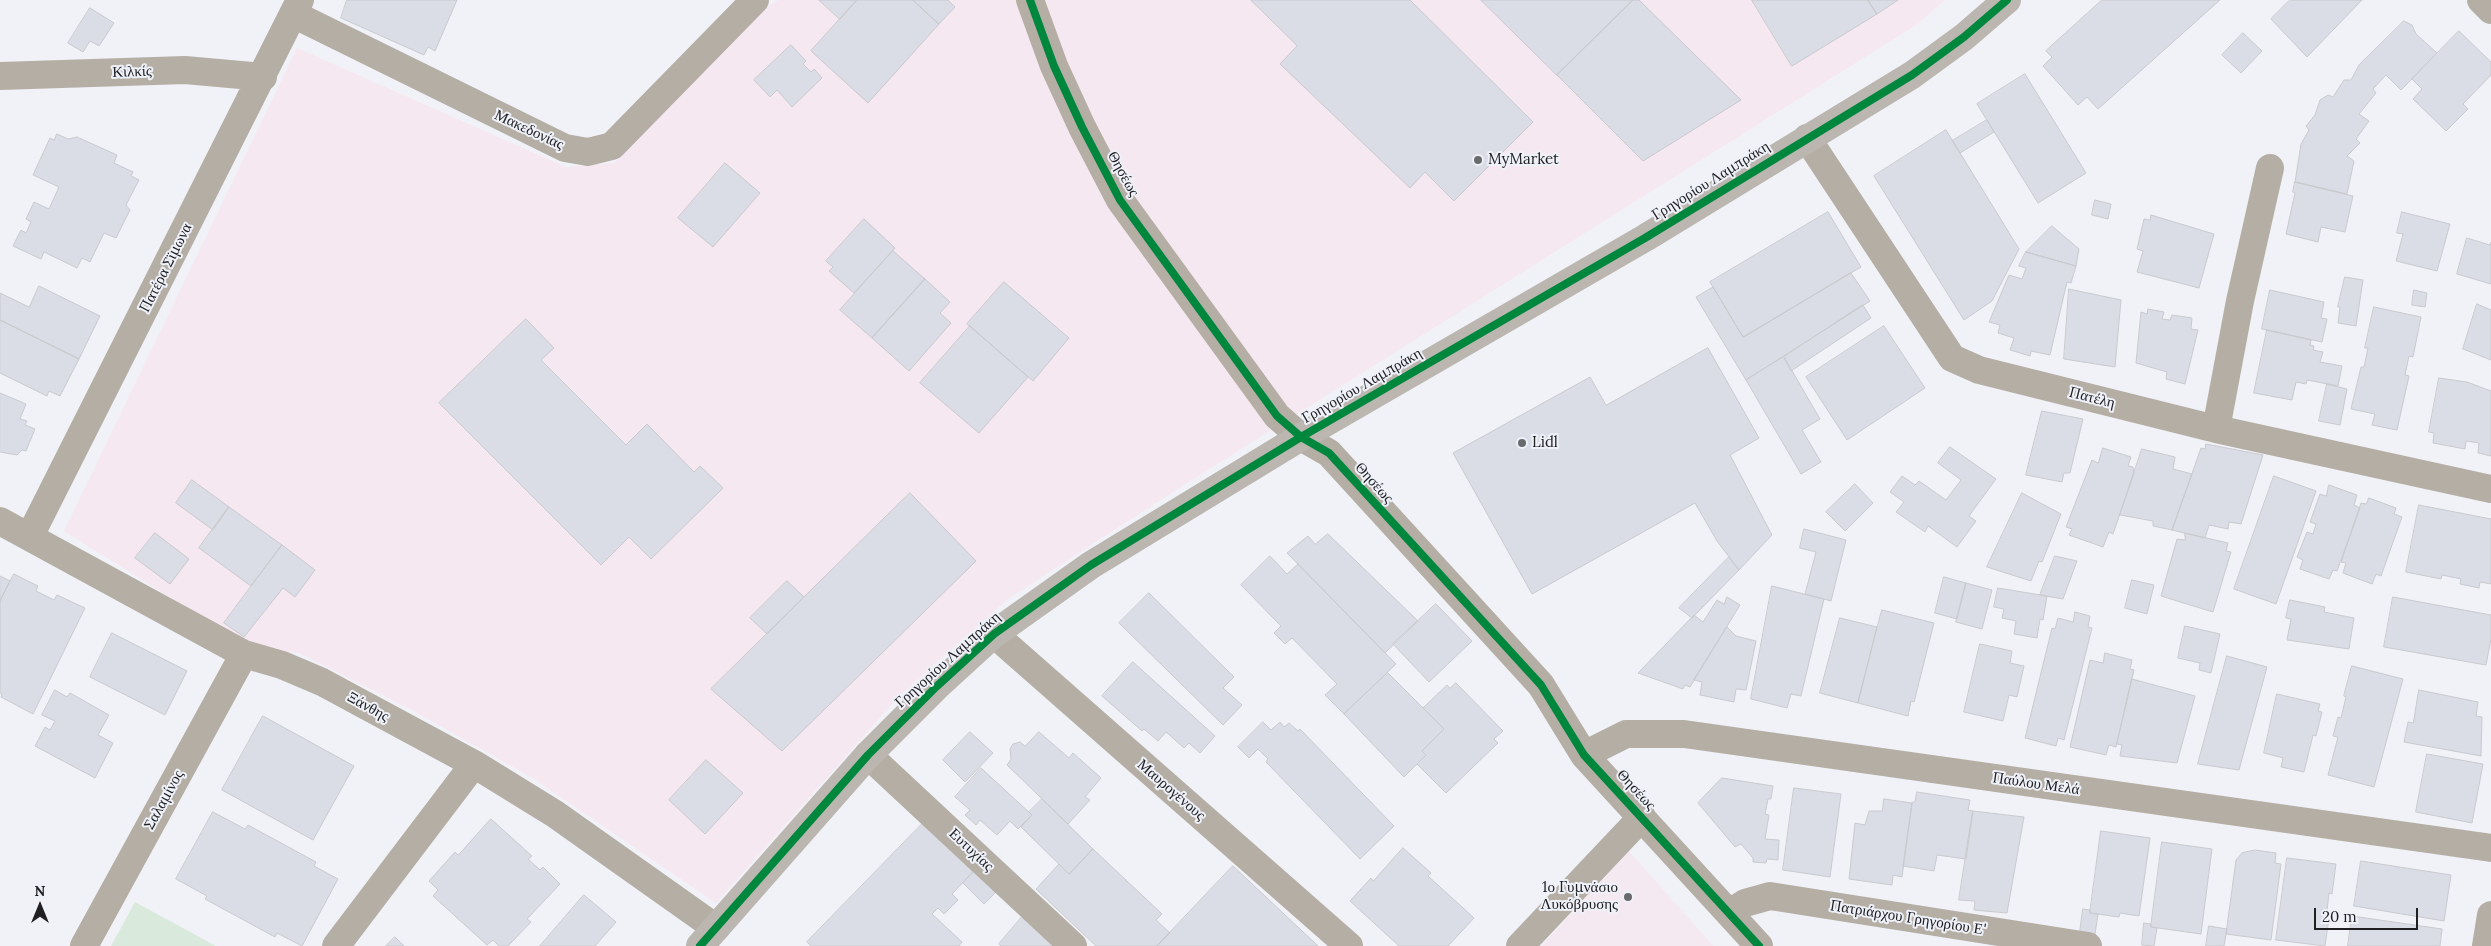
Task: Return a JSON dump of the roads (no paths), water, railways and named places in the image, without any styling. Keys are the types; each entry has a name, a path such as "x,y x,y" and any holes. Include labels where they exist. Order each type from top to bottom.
{"main road":[{"name":"Γρηγορίου Λαμπράκη","path":"708,937 868,755 936,687 994,634 1091,565 1301,437 1645,238 1912,75 1964,37 2007,0"}],"street":[{"name":"Μακεδονίας","path":"296,7 565,148 588,152 612,146 755,0"},
{"name":"Θησέως","path":"1030,0 1054,66 1082,127 1120,200 1277,416 1301,437 1329,454 1541,685 1584,755 1731,912 1759,946"},
{"path":"2481,0 2491,10"},
{"name":"Πατέρα Σϊμωνα","path":"30,536 263,76 296,7"},
{"name":"Κιλκίς","path":"0,76 185,70 263,76"},
{"name":"Πατέλη","path":"1807,138 1952,358 1979,370 2216,429 2491,489"},
{"path":"2216,429 2240,301 2270,168"},
{"name":"Ξάνθης","path":"0,520 244,654 282,665 322,682 474,764 555,814 708,937"},
{"name":"Μαυρογένους","path":"994,634 1349,946"},
{"name":"Σαλαμίνος","path":"84,946 244,654"},
{"name":"Παύλου Μελά","path":"1584,755 1626,734 1684,734 2491,848"},
{"name":"Ευτυχίας","path":"868,755 1073,946"},
{"path":"336,946 474,764"},
{"path":"1520,946 1642,817"},
{"name":"Πατριάρχου Γρηγορίου Ε'","path":"1731,912 1745,903 1770,896 2088,946"},
{"path":"2486,946 2491,915"}],"place":[{"name":"MyMarket","path":"1478,160"},
{"name":"Lidl","path":"1522,443"},
{"name":"1ο Γυμνάσιο Λυκόβρυσης","path":"1628,897"}]}
